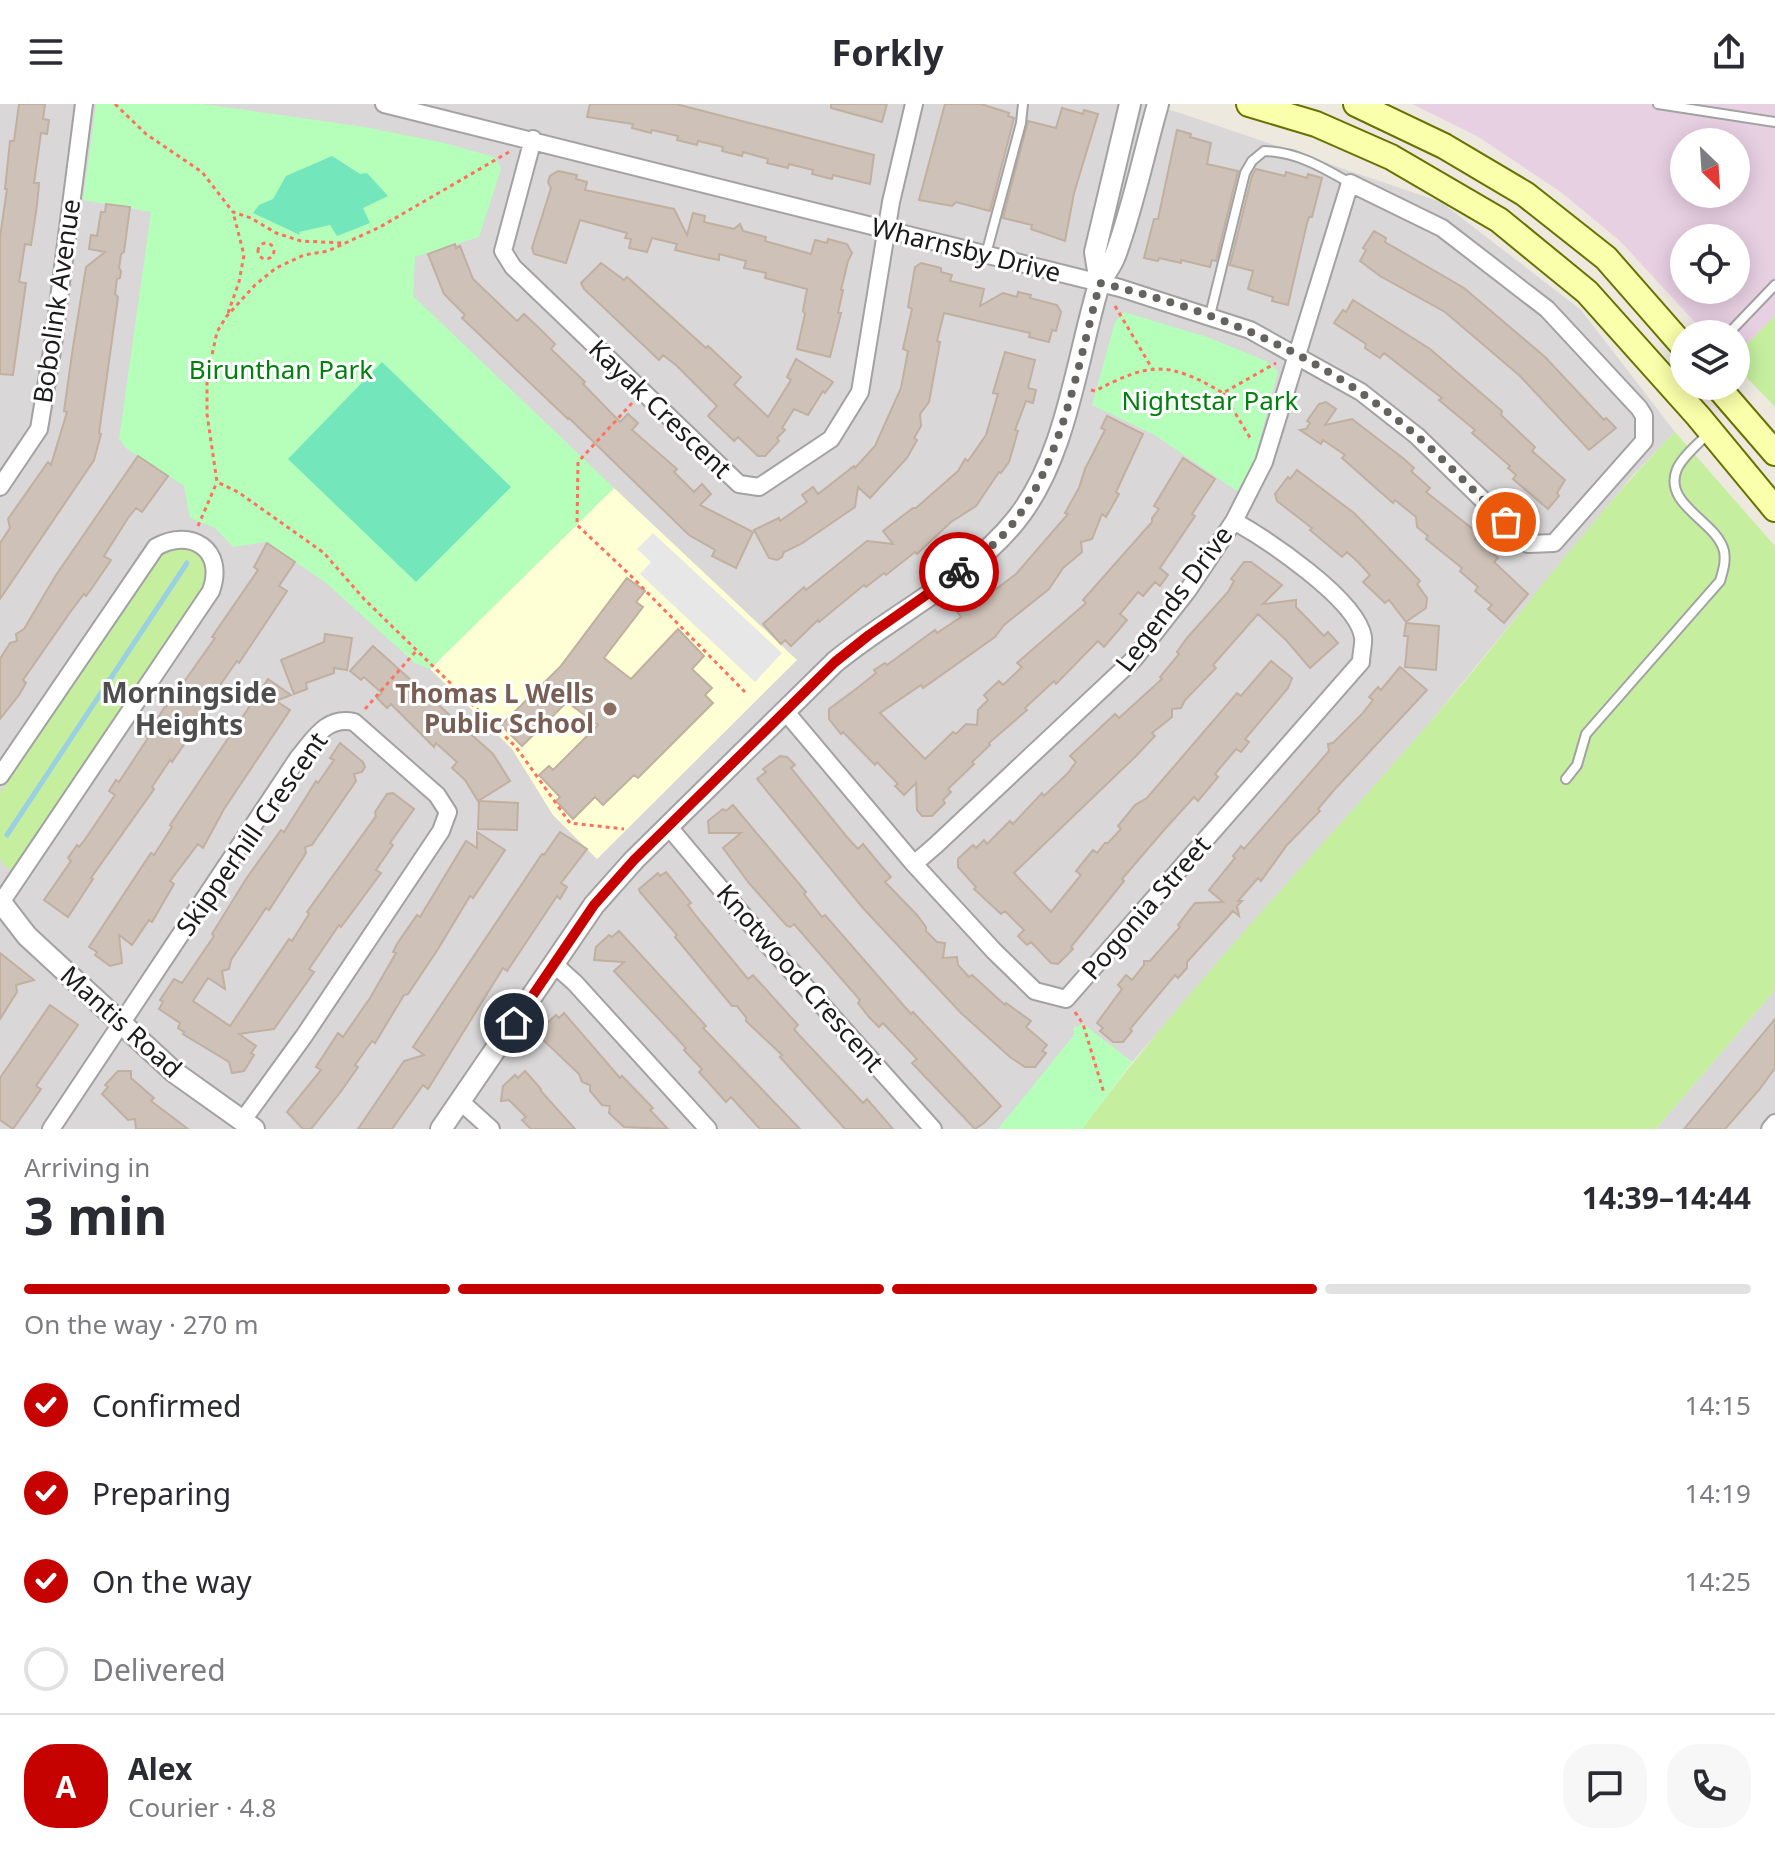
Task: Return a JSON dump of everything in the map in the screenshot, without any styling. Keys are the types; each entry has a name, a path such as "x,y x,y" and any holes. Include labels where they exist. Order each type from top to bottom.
{"main road":[{"path":"1249,104 1316,124 1391,157 1499,220 1587,292 1670,376"},
{"path":"1356,104 1444,146 1525,194 1606,258 1670,331"},
{"path":"1689,400 1710,431 1775,509"},
{"path":"1729,400 1775,453"}],"street":[{"name":"Bobolink Avenue","path":"0,487 39,429 84,104"},
{"name":"Wharnsby Drive","path":"384,104 1100,283 1250,330 1361,392 1417,436 1528,544 1554,543 1644,441 1644,416 1547,309 1442,228 1350,183"},
{"name":"Kayak Crescent","path":"533,139 503,251 513,267 739,484 759,487 831,439 860,392 891,202 914,104"},
{"path":"1100,283 1095,252 1130,104"},
{"path":"441,1129 594,905 668,826 835,662 982,555 1017,520 1044,475 1058,440 1100,283 1115,257 1158,104"},
{"name":"Legends Drive","path":"914,864 1134,659 1188,590 1234,521 1264,462 1350,183"},
{"name":"Pogonia Street","path":"785,711 914,864 994,951 1035,991 1066,999 1361,662 1363,638 1357,621 1300,563 1234,521"},
{"path":"0,776 156,547 170,539 192,541 205,548 214,559 217,576 211,591 0,903"},
{"name":"Skipperhill Crescent","path":"51,1129 298,758 326,724 344,720 354,722 437,795 448,812 441,831 248,1124"},
{"name":"Knotwood Crescent","path":"668,826 769,946 933,1129"},
{"name":"Mantis Road","path":"0,903 27,936 120,1024 174,1072 248,1124"},
{"path":"554,964 708,1129"},
{"path":"460,1101 491,1129"},
{"path":"1770,1129 1775,1123"}],"lane":[{"path":"986,254 1021,123 1023,104"},
{"path":"1658,104 1775,122"},
{"path":"1210,315 1245,173 1252,161 1264,151 1281,151 1314,162 1350,183"},
{"path":"1741,320 1775,285"},
{"path":"1566,779 1577,765 1586,734 1720,581 1725,564 1724,548 1678,496 1673,481 1678,466 1710,431"}],"path":[{"path":"115,104 146,134 202,172 233,212 244,255 239,282 217,332 207,378 207,414 217,482 192,541"},
{"path":"226,317 255,285 276,268 304,255 328,251 380,227 533,139"},
{"path":"233,212 251,218 276,233 301,241 343,243"},
{"path":"270,258 276,233"},
{"path":"270,258 263,258 258,251 261,244 271,244"},
{"path":"270,258 276,268"},
{"path":"1115,306 1153,370"},
{"path":"1223,393 1276,363"},
{"path":"1072,387 1095,391 1129,374 1153,370 1186,373 1223,393 1264,462"},
{"path":"642,392 578,462 577,525 745,692"},
{"path":"217,482 238,492 316,545 364,599 516,747 570,823 624,829"},
{"path":"354,722 418,649"},
{"path":"1066,999 1083,1024 1104,1093"}],"shaded area":[{"path":"0,104 1148,104 1441,202 1581,310 1675,432 1633,475 1427,726 1132,1062 1083,1024 1074,1028 1074,1035 1058,1058 998,1129 0,1129"},
{"path":"1412,104 1775,104 1775,316 1750,341 1750,320 1693,320 1678,304 1750,304 1750,224 1670,224 1670,295 1620,241 1562,193 1477,136"},
{"name":"Thomas L Wells Public School","path":"614,488 797,660 597,859 553,815 512,749 430,669"},
{"path":"653,533 782,653 755,682 640,574 651,562 637,549"},
{"path":"1775,990 1775,1129 1656,1129"}],"green space":[{"name":"Birunthan Park","path":"96,104 202,104 365,127 495,157 501,169 479,237 415,257 413,296 614,488 430,669 415,663 325,582 266,542 233,547 215,528 190,518 184,486 127,449 119,439 151,212 83,200"},
{"path":"332,156 360,174 367,173 388,196 363,208 370,223 337,236 330,225 299,232 300,235 253,213 259,205 273,199 286,176"},
{"name":"Nightstar Park","path":"1124,312 1207,337 1266,361 1278,371 1254,462 1237,491 1153,434 1092,405 1115,322"},
{"path":"1775,316 1775,407 1750,381 1750,341"},
{"path":"382,362 511,487 416,582 288,459"},
{"path":"1675,432 1775,546 1775,990 1656,1129 1082,1129 1206,975 1425,728 1610,503"},
{"path":"188,547 205,560 208,580 15,870 8,869 0,859 0,793 156,558 171,550"},
{"path":"1083,1024 1132,1062 1082,1129 998,1129 1074,1035 1074,1028"}],"building":[{"path":"19,104 45,104 43,119 49,120 47,134 41,133 34,183 39,183 37,205 31,245 25,244 19,282 26,283 13,375 0,374 0,237 10,141 14,141"},
{"path":"590,104 676,104 874,155 870,184 833,175 832,179 789,164 788,168 767,163 768,159 743,152 742,156 722,151 723,147 698,141 697,145 677,140 678,136 632,128 633,124 587,117"},
{"path":"831,104 887,104 882,122 831,108"},
{"path":"945,104 981,104 1009,113 1008,116 1014,118 990,211 956,202 952,206 919,200"},
{"path":"1062,108 1083,114 1084,110 1098,114 1074,193 1065,241 1031,229 1032,225 1003,218 1028,121 1056,128"},
{"path":"1177,130 1211,143 1207,164 1238,171 1216,261 1212,260 1210,267 1181,260 1181,263 1144,258 1154,219 1158,219"},
{"path":"1256,169 1285,176 1286,172 1307,178 1308,174 1322,178 1312,217 1307,223 1288,305 1248,289 1253,271 1230,265"},
{"path":"558,171 577,175 576,179 587,182 585,190 674,209 687,235 693,213 705,216 704,222 734,229 740,224 743,231 766,237 765,241 811,254 815,240 827,243 828,239 847,244 852,253 841,290 838,313 841,313 830,357 797,349 807,289 765,278 766,273 744,268 746,261 719,254 719,260 675,250 677,244 652,238 647,252 629,248 631,239 625,238 627,233 580,220 566,263 534,254 532,248 551,188 548,182 550,176"},
{"path":"106,204 130,207 115,294 118,297 101,434 94,460 0,599 0,543 10,528 8,519 48,462 51,465 67,412 64,411 86,267 105,252 89,249 91,235 97,236 101,212 105,212"},
{"path":"1374,231 1386,238 1385,242 1464,288 1545,357 1604,420 1606,418 1616,428 1589,450 1520,376 1445,312 1380,276 1360,261 1366,250 1363,248"},
{"path":"455,244 456,248 460,246 473,279 517,321 524,314 540,329 555,344 551,349 620,422 628,414 638,423 632,430 677,469 674,472 694,492 702,484 711,494 700,505 753,532 736,568 712,556 715,550 689,535 462,318 465,315 444,294 428,254"},
{"path":"601,263 624,280 627,277 706,348 708,346 741,377 734,385 768,417 791,380 787,377 796,359 833,382 825,393 823,391 808,415 794,409 782,428 785,430 777,438 779,441 765,456 758,456 738,437 734,441 708,416 717,406 677,366 663,355 659,360 584,289 581,283"},
{"path":"921,263 941,268 941,272 952,275 950,281 984,289 980,306 1003,293 1017,297 1018,292 1057,305 1061,312 1056,331 1052,330 1049,342 1029,337 1030,333 944,313 929,402 920,414 921,426 914,438 917,440 907,458 870,498 858,487 855,507 784,552 777,560 769,558 754,530 779,518 780,521 807,502 802,495 813,487 818,494 855,468 875,446 901,388 908,351 903,349 912,309 908,307 915,267"},
{"path":"1353,300 1430,349 1502,411 1501,415 1535,447 1532,451 1565,480 1557,493 1559,496 1548,509 1513,479 1516,475 1508,468 1510,466 1472,433 1475,430 1439,400 1442,398 1384,353 1380,358 1365,348 1366,344 1334,323"},
{"path":"1005,352 1035,360 1028,388 1036,390 1033,403 1026,401 1015,430 1018,431 1009,462 976,506 951,522 917,554 915,552 866,587 864,585 818,620 791,646 785,640 781,644 763,624 804,587 806,590 867,541 893,544 883,531 916,508 958,471 965,459 968,461 986,435 998,394 993,393"},
{"path":"1326,402 1336,409 1325,425 1352,419 1404,459 1414,468 1411,471 1430,488 1426,492 1479,534 1475,539 1498,558 1494,562 1528,594 1504,623 1488,609 1492,605 1475,591 1478,587 1460,571 1462,568 1426,539 1428,536 1417,527 1416,517 1395,500 1393,503 1342,458 1345,455 1323,440 1321,444 1300,430 1306,429 1310,423 1307,421 1319,404"},
{"path":"1107,416 1143,434 1116,492 1119,494 1106,517 1102,514 1092,539 1081,542 1082,552 1063,568 1049,589 1004,625 995,637 923,688 921,685 880,713 925,759 953,732 956,734 966,724 977,725 978,710 988,700 984,695 999,681 1003,685 1022,667 1017,663 1086,603 1083,600 1152,522 1159,509 1154,506 1183,458 1215,479 1192,514 1195,516 1160,568 1168,575 1160,586 1155,582 1143,596 1138,592 1120,614 1127,620 1104,647 1098,641 1056,684 1054,681 972,762 974,764 948,789 951,792 943,800 945,803 932,816 922,816 917,810 916,783 904,795 877,762 875,765 843,732 841,734 829,719 829,709 876,673 874,670 885,663 887,665 935,630 937,633 961,617 955,609 966,601 971,608 1016,574 1068,514 1065,513 1105,430 1101,428"},
{"path":"138,456 168,476 142,512 136,508 128,518 104,556 111,560 86,596 84,594 71,611 23,680 26,683 19,695 0,719 0,659 10,643 17,641 16,634 24,629 56,575"},
{"path":"1297,470 1354,513 1406,566 1420,581 1417,584 1427,598 1426,608 1406,622 1389,600 1385,603 1363,582 1370,575 1358,562 1347,552 1342,557 1277,501 1275,494"},
{"path":"267,543 295,562 279,586 287,591 239,663 237,661 218,688 221,690 172,762 170,760 68,917 44,900 71,861 68,858 84,841 115,795 109,791 116,780 119,782 166,705 215,638 212,637 258,570 254,567"},
{"path":"1244,562 1251,562 1282,585 1263,604 1296,600 1296,607 1324,636 1328,632 1338,643 1310,668 1258,614 1213,665 1216,668 1181,708 1172,709 1172,717 1152,733 1155,736 1014,873 1051,912 1081,875 1076,871 1093,850 1097,853 1121,829 1118,826 1135,805 1147,798 1237,693 1241,696 1271,661 1292,678 1288,688 1245,739 1249,742 1241,752 1236,749 1198,801 1194,797 1122,879 1124,881 1071,947 1073,949 1058,964 1051,963 1031,942 1027,945 1018,936 1024,930 1005,911 1001,914 974,889 976,887 958,867 958,859 973,845 976,848 984,840 987,844 1010,821 1013,824 1042,793 1044,796 1068,773 1076,762 1070,756 1115,714 1119,718 1162,679 1160,677 1179,654 1177,652 1187,638 1228,592 1234,581 1231,579"},
{"path":"627,578 645,591 636,602 643,607 604,658 631,679 678,629 704,656 692,669 712,688 705,695 713,703 638,778 634,775 603,805 595,797 573,819 556,801 560,797 539,775 549,766 553,770 598,725 567,702 522,746 501,725 560,667"},
{"path":"1406,623 1439,626 1436,670 1405,667"},
{"path":"325,634 352,638 347,670 334,668 334,673 306,683 307,689 294,694 281,660 324,642"},
{"path":"373,646 493,754 510,781 478,801 465,780 452,768 457,762 436,743 434,747 391,704 387,708 377,698 382,693 364,677 361,680 350,671"},
{"path":"1400,667 1427,690 1334,790 1261,881 1258,878 1238,901 1242,901 1237,906 1239,916 1233,911 1187,962 1187,968 1178,978 1175,975 1130,1029 1132,1031 1123,1042 1113,1042 1100,1031 1103,1028 1097,1023 1122,989 1118,985 1126,975 1132,980 1144,961 1150,961 1180,927 1178,925 1195,903 1223,902 1209,890 1235,858 1233,856 1241,846 1244,849 1329,751 1328,744 1333,743 1362,714 1373,700 1369,697 1378,687 1381,690"},
{"path":"268,679 291,695 276,701 290,710 224,809 203,848 198,844 170,881 174,884 152,922 149,920 132,945 119,935 122,963 110,966 89,947 151,853 154,855 172,827 170,825"},
{"path":"340,743 365,767 362,772 354,774 356,781 312,845 305,847 306,853 269,910 266,908 231,960 229,969 222,971 225,989 208,978 193,1001 230,1026 289,939 292,941 309,914 307,912 376,816 375,812 387,794 393,793 414,809 376,870 381,873 341,927 339,925 309,969 314,972 274,1029 239,1034 256,1046 244,1071 232,1073 229,1062 183,1034 178,1028 180,1023 159,1009 163,1002 160,1000 174,979 182,983 214,936 212,934 246,879 281,830 284,832 316,781 318,783 334,760 330,758"},
{"path":"780,756 787,757 795,765 791,768 846,836 858,849 863,844 891,877 885,882 917,915 926,931 937,942 945,943 943,958 957,957 958,965 969,977 972,975 1005,1005 1031,1021 1026,1027 1047,1045 1042,1051 1046,1053 1035,1067 1025,1067 1010,1057 961,1013 863,908 757,779 766,772 763,769"},
{"path":"479,801 518,803 517,830 478,829"},
{"path":"733,805 806,892 804,894 822,917 825,915 911,1014 913,1012 1001,1106 984,1123 975,1129 912,1063 917,1059 883,1023 879,1027 869,1017 858,1003 860,1000 794,924 787,926 749,883 723,848 741,833 709,833 708,821"},
{"path":"477,832 505,850 473,898 470,896 375,1043 372,1041 355,1065 358,1067 342,1090 311,1129 303,1129 287,1112 321,1070 316,1067 338,1033 343,1037 370,998 396,953 393,952 397,944 417,915 420,917 466,841 477,848"},
{"path":"560,832 587,849 561,883 567,887 560,899 557,896 507,971 503,968 428,1089 423,1085 392,1129 358,1129 404,1061 424,1055 413,1047 542,854"},
{"path":"666,872 691,903 688,905 696,916 748,979 753,975 798,1025 794,1029 799,1035 863,1103 867,1099 893,1129 845,1129 780,1057 782,1055 746,1021 737,1006 732,1006 640,892 639,889 658,873 660,876"},
{"path":"619,931 706,1026 703,1028 800,1129 760,1129 731,1097 726,1102 699,1072 702,1069 684,1050 686,1048 614,971 624,962 594,960 596,947 609,935 612,937"},
{"path":"0,953 34,980 16,985 17,992 0,1019"},
{"path":"50,1005 78,1025 36,1086 41,1089 13,1129 0,1120 0,1078"},
{"path":"564,1013 620,1078 622,1076 653,1108 650,1110 668,1129 624,1127 609,1113 610,1106 602,1105 590,1091 590,1085 582,1082 579,1074 539,1036 537,1032 556,1015 559,1018"},
{"path":"1775,1019 1775,1068 1759,1090 1725,1129 1684,1129"},
{"path":"118,1071 131,1071 131,1078 154,1098 151,1101 188,1129 136,1129 135,1119 128,1120 102,1094 108,1087 105,1085"},
{"path":"525,1071 575,1129 531,1129 522,1120 526,1117 509,1100 501,1101 503,1086"}],"waterway":[{"path":"7,835 187,563"}],"way so far":[{"path":"959,572 982,555 1017,520 1044,475 1058,440 1100,283 1250,330 1361,392 1417,436 1506,522"}],"place":[{"name":"Thomas L Wells Public School","path":"610,709"}],"district":[{"name":"Morningside Heights","path":"189,709"}],"route":[{"path":"514,1023 594,905 634,860 835,662 959,572"}]}
